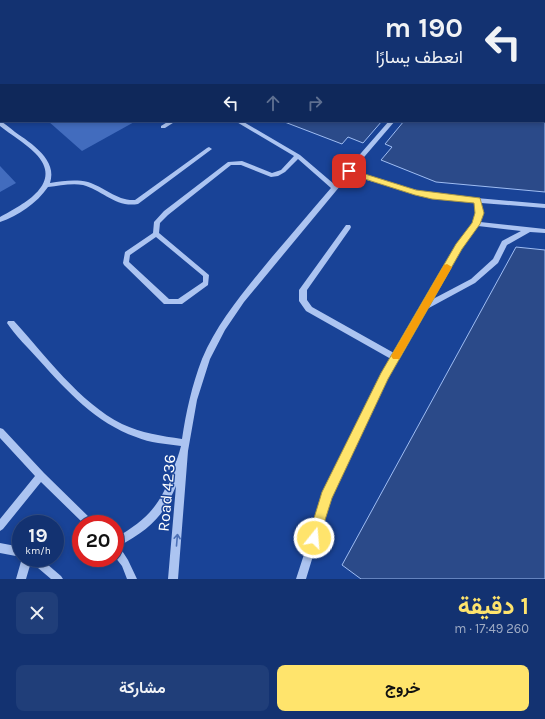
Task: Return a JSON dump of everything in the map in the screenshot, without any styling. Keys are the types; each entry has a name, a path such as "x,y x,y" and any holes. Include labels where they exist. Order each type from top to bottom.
{"street":[{"path":"163,127 171,122"},
{"path":"240,122 298,156 335,188"},
{"path":"12,324 77,395 101,416 136,434 186,442 200,375 219,332 234,309 391,122"},
{"path":"0,123 44,160 50,170 48,185"},
{"path":"0,220 24,207 48,185 84,183 119,201 128,203 136,202 209,149"},
{"path":"156,234 206,275 206,283 180,302 168,302 126,263 127,254 156,234 158,222 166,213 230,163 242,163 272,175 277,175 281,174 298,156"},
{"path":"349,171 432,196 545,206"},
{"path":"301,579 326,496 395,357 459,247 476,224 480,213 478,200"},
{"path":"476,224 545,231"},
{"path":"348,227 303,290 303,301 309,309 395,357"},
{"path":"424,307 473,281 496,261 504,243 530,229"},
{"path":"0,432 41,476 81,515"},
{"name":"Road 4236","path":"124,538 137,532 156,515 165,502 186,442"},
{"name":"Road 4236","path":"173,579 186,442"},
{"path":"0,526 41,476"},
{"path":"0,548 12,550"},
{"path":"124,562 132,579"},
{"path":"22,579 25,567"},
{"path":"44,567 58,579"}],"water":[{"path":"285,122 381,122 363,143 348,137 342,144"},
{"path":"403,122 545,122 545,192 436,182 381,160 392,147 385,144"},
{"path":"516,247 545,250 545,579 361,579 342,565"}],"building":[{"path":"49,122 134,122 82,151"},
{"path":"0,166 16,183 0,192"}],"slow traffic":[{"path":"396,356 447,267"}],"route":[{"path":"314,538 326,496 385,376 459,247 476,224 480,213 478,200 432,196 365,178 349,171"}]}
